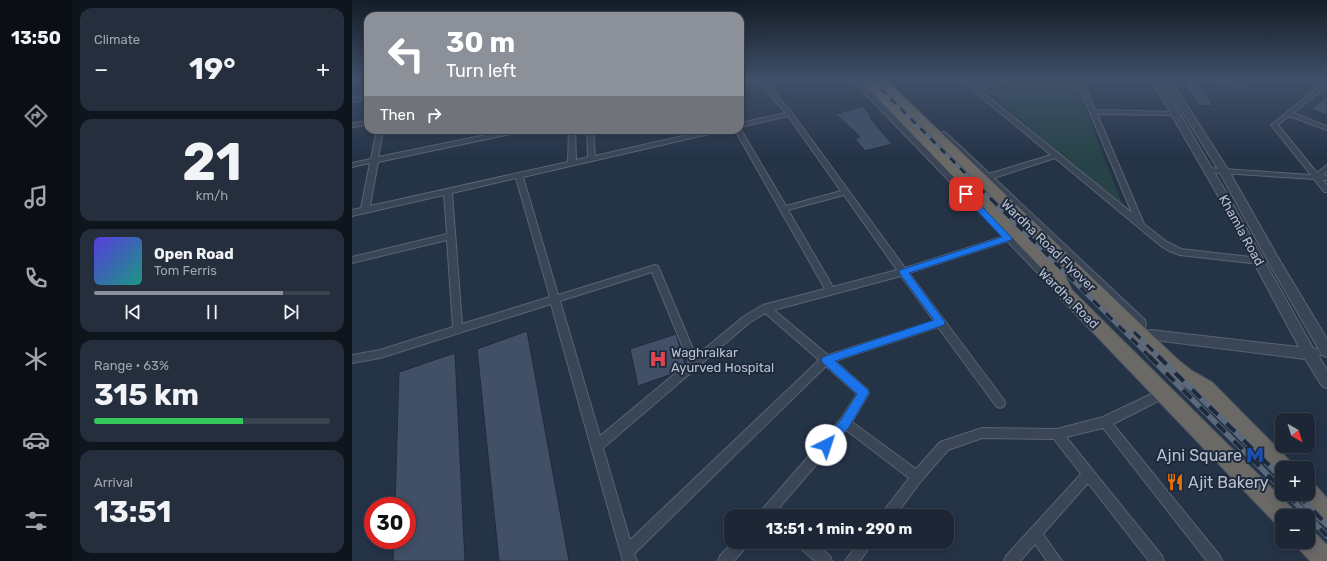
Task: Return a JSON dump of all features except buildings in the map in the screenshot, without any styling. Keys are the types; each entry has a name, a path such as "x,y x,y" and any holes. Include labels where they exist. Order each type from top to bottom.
{"highway":[{"name":"Wardha Road Flyover","path":"890,105 1056,274 1066,294"},
{"name":"Wardha Road Flyover","path":"906,105 1170,363 1184,376 1205,388"},
{"name":"Wardha Road","path":"1066,294 1277,509"},
{"path":"1205,388 1276,461"},
{"path":"1315,501 1327,514"},
{"path":"1315,549 1326,561"}],"street":[{"path":"783,105 903,272 1000,403"},
{"name":"Wardha Road","path":"881,105 1008,238 1066,294"},
{"path":"912,105 1073,258 1205,388"},
{"path":"995,105 1172,249 1180,252 1259,261"},
{"path":"1090,105 1141,225"},
{"name":"Khamla Road","path":"1170,105 1259,261 1309,354 1327,382"},
{"name":"Khamla Road","path":"1183,105 1224,171 1275,263 1327,351"},
{"path":"1300,105 1274,125 1327,190"},
{"path":"1093,112 1175,113"},
{"path":"744,124 790,114"},
{"path":"1289,114 1327,128"},
{"path":"352,126 364,124"},
{"path":"365,210 379,134"},
{"path":"352,165 501,134"},
{"path":"572,134 572,162"},
{"path":"590,134 592,159"},
{"path":"352,213 701,134"},
{"path":"740,134 831,291"},
{"path":"988,177 1056,156"},
{"path":"1317,177 1327,167"},
{"path":"1208,170 1327,178"},
{"path":"519,175 629,556 826,360 941,322"},
{"path":"448,191 458,330"},
{"path":"783,209 846,192"},
{"path":"352,260 451,236"},
{"path":"597,446 746,320 766,308 903,272 1008,238"},
{"path":"352,360 380,354 655,268 694,364"},
{"path":"766,308 864,393 845,423 774,509"},
{"path":"1151,335 1327,355"},
{"path":"892,509 917,477 944,446 982,433 1057,434 1105,422 1164,393"},
{"path":"1105,422 1215,561"},
{"path":"845,423 917,477"},
{"path":"1057,434 1157,561"},
{"path":"1011,561 1089,474"},
{"path":"1035,534 1055,561"},
{"path":"725,561 735,549"},
{"path":"812,549 825,561"},
{"path":"852,561 861,549"}],"green space":[{"path":"1004,105 1085,105 1125,212"}],"railway":[{"path":"897,105 991,199"},
{"path":"991,199 1150,357"},
{"path":"1134,332 1158,356"},
{"path":"1158,356 1275,471"},
{"path":"1150,357 1275,482"},
{"path":"1294,501 1327,536"},
{"path":"1304,501 1327,525"}],"place":[{"name":"Waghralkar Ayurved Hospital","path":"658,359"},
{"name":"Ajni Square","path":"1255,455"},
{"name":"Ajit Bakery","path":"1175,482"}],"route":[{"path":"826,445 845,423 864,393 826,360 941,322 903,272 1008,238 966,194"}]}
